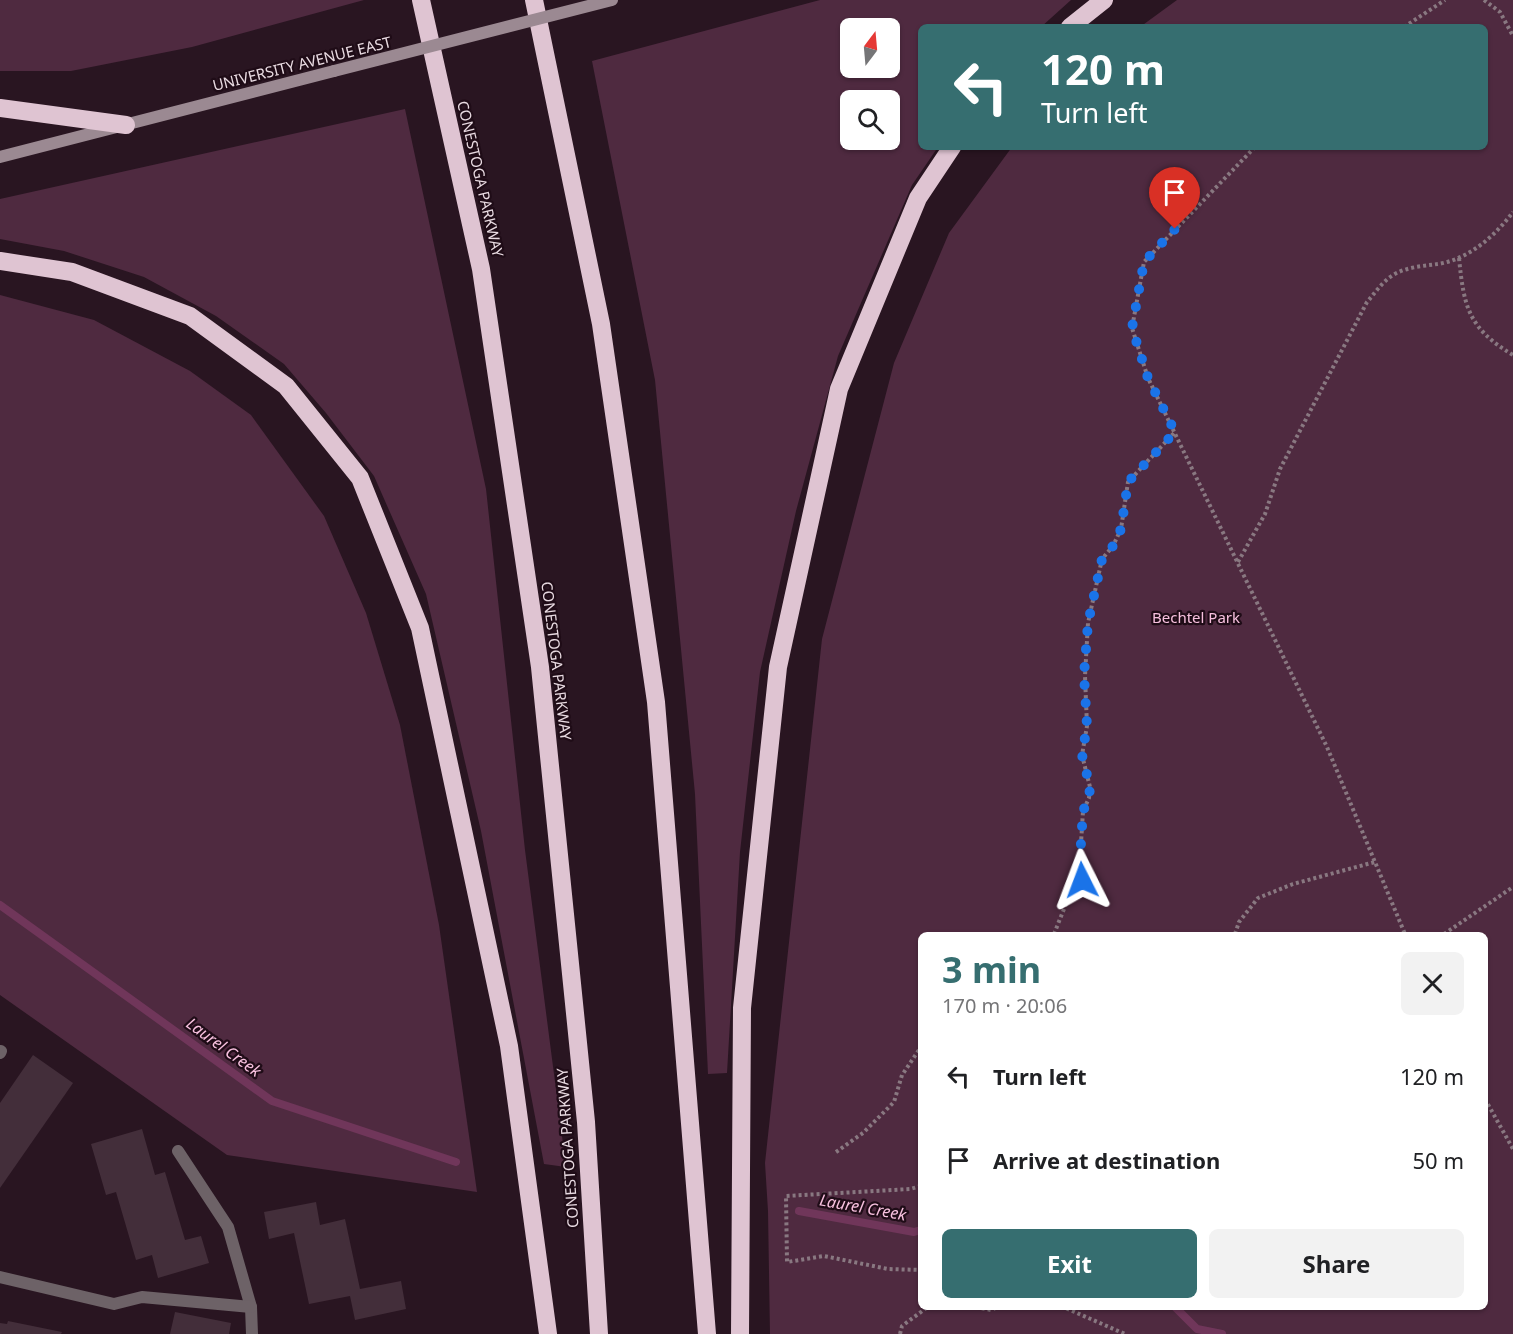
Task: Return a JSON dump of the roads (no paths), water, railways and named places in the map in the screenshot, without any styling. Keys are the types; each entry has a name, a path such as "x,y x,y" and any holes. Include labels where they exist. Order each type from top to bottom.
{"highway":[{"name":"CONESTOGA PARKWAY","path":"421,0 482,269 540,667 586,1122 599,1334"},
{"path":"534,0 601,324 656,702 707,1334"},
{"path":"1074,24 1104,0"},
{"path":"0,108 126,125"},
{"path":"740,1334 742,1008 778,667 839,389 918,198 950,150"},
{"path":"0,261 72,272 190,316 286,386 360,478 420,628 509,1046 548,1334"}],"main road":[{"name":"UNIVERSITY AVENUE EAST","path":"0,157 612,0"}],"lane":[{"path":"178,1151 228,1227 251,1307 252,1334"},
{"path":"0,1277 114,1304 141,1297 251,1307"}],"waterway":[{"name":"Laurel Creek","path":"0,905 272,1101 456,1162"},
{"name":"Laurel Creek","path":"799,1211 918,1231"},
{"name":"Laurel Creek","path":"1178,1310 1197,1329 1222,1334"}],"park label":[{"name":"Bechtel Park","path":"1196,618"}]}
